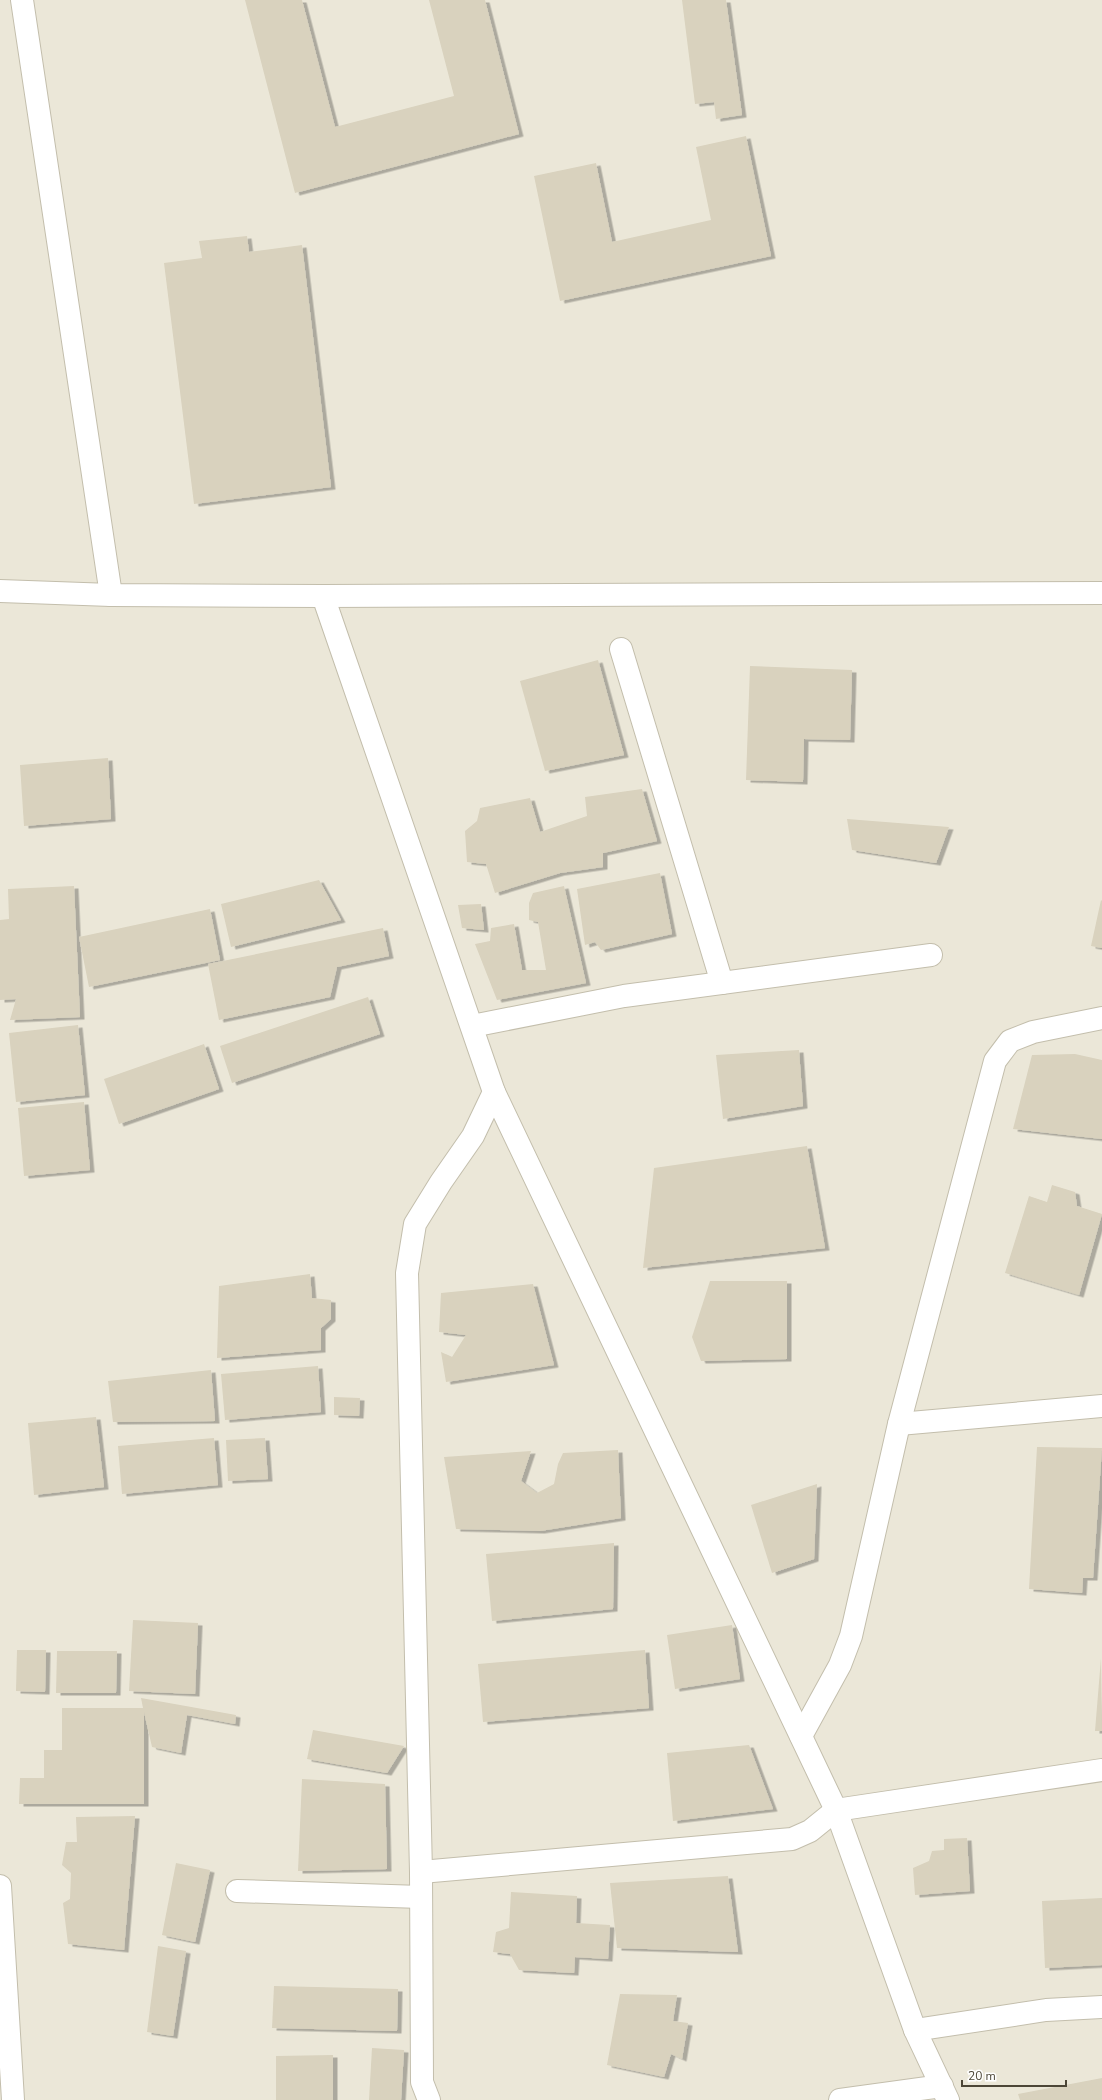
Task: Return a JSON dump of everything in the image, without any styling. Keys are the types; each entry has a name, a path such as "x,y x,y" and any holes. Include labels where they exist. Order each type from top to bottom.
{"street":[{"path":"22,0 111,595"},
{"path":"0,591 111,595 323,596 1102,593"},
{"path":"323,596 494,1092 836,1810 915,2030 945,2093 840,2100"},
{"path":"621,649 722,983"},
{"path":"472,1026 624,996 931,955"},
{"path":"801,1736 840,1664 851,1636 899,1424 995,1061 1010,1041 1033,1032 1102,1018"},
{"path":"429,2100 422,2082 421,1872 407,1273 415,1224 441,1182 473,1136 494,1092"},
{"path":"899,1424 1102,1406"},
{"path":"421,1872 792,1839 810,1831 836,1810 1102,1770"},
{"path":"0,1886 13,2100"},
{"path":"237,1891 421,1897"},
{"path":"915,2030 1046,2010 1102,2007"}],"shaded area":[{"path":"0,0 1102,0 1102,2100 0,2100"}],"building":[{"path":"245,0 302,0 335,127 454,96 429,0 485,0 519,134 295,193"},
{"path":"682,0 726,0 742,115 716,119 714,102 695,104"},
{"path":"746,136 771,256 560,301 534,176 596,163 612,242 711,220 696,147"},
{"path":"247,236 249,252 302,245 331,487 194,504 164,263 202,258 199,241"},
{"path":"598,660 624,755 545,771 520,681"},
{"path":"750,666 852,670 850,740 804,739 803,782 746,780"},
{"path":"108,758 111,819 24,826 20,765"},
{"path":"642,789 657,841 603,853 603,867 560,873 495,893 486,864 467,862 465,831 477,821 480,808 530,798 540,832 587,816 585,797"},
{"path":"847,819 949,827 936,863 852,850"},
{"path":"660,873 672,934 601,950 595,942 585,945 577,889"},
{"path":"319,880 341,920 231,947 221,904"},
{"path":"74,886 80,1017 10,1020 16,999 0,1000 0,920 9,919 8,889"},
{"path":"564,886 586,983 497,1000 475,944 490,941 491,928 514,924 522,970 546,970 538,922 529,920 529,903 533,893"},
{"path":"1101,900 1102,901 1102,948 1091,946"},
{"path":"481,904 484,930 462,928 458,905"},
{"path":"210,909 220,960 89,987 79,937"},
{"path":"383,928 389,956 337,967 330,997 219,1020 208,964"},
{"path":"368,997 380,1034 232,1083 220,1046"},
{"path":"78,1025 85,1095 16,1102 9,1033"},
{"path":"204,1044 219,1089 119,1124 104,1079"},
{"path":"799,1050 803,1106 723,1119 716,1055"},
{"path":"1075,1054 1102,1060 1102,1139 1013,1129 1032,1055"},
{"path":"84,1102 90,1170 24,1176 18,1108"},
{"path":"807,1146 825,1248 643,1268 654,1168"},
{"path":"1052,1185 1075,1192 1077,1206 1102,1214 1079,1295 1005,1273 1029,1196 1047,1202"},
{"path":"310,1274 312,1298 331,1300 331,1319 321,1328 321,1350 217,1358 219,1286"},
{"path":"710,1281 787,1281 787,1359 701,1361 692,1337"},
{"path":"533,1284 554,1365 446,1382 441,1352 452,1357 466,1335 439,1332 441,1293"},
{"path":"318,1366 321,1412 225,1420 221,1374"},
{"path":"211,1370 215,1421 113,1422 108,1381"},
{"path":"334,1397 360,1398 359,1416 334,1415"},
{"path":"96,1417 104,1487 34,1495 28,1423"},
{"path":"214,1438 218,1485 122,1494 118,1446"},
{"path":"265,1438 268,1479 228,1481 226,1440"},
{"path":"1037,1447 1102,1448 1093,1578 1083,1578 1082,1593 1029,1589"},
{"path":"618,1450 621,1518 540,1531 456,1529 444,1457 531,1451 521,1481 537,1493 554,1484 558,1464 563,1453"},
{"path":"817,1484 814,1559 772,1573 751,1505"},
{"path":"614,1543 613,1609 492,1621 486,1554"},
{"path":"133,1620 198,1623 195,1694 129,1691"},
{"path":"732,1625 740,1679 675,1689 667,1635"},
{"path":"17,1650 46,1650 45,1692 16,1691"},
{"path":"645,1650 649,1708 483,1722 478,1664"},
{"path":"57,1651 117,1651 116,1693 56,1693"},
{"path":"1101,1658 1102,1731 1095,1731"},
{"path":"141,1698 236,1715 235,1724 187,1715 181,1753 152,1747 144,1712 144,1804 19,1804 20,1778 44,1778 44,1750 62,1750 62,1708 143,1708"},
{"path":"313,1730 404,1746 387,1773 307,1759"},
{"path":"749,1745 773,1809 673,1821 667,1753"},
{"path":"302,1779 385,1784 387,1869 298,1871"},
{"path":"135,1816 124,1950 68,1944 63,1903 70,1899 71,1873 62,1865 66,1842 77,1842 76,1817"},
{"path":"967,1838 970,1891 915,1895 913,1868 929,1861 932,1851 944,1850 944,1839"},
{"path":"176,1863 210,1870 195,1942 162,1935"},
{"path":"728,1876 738,1952 617,1948 610,1883"},
{"path":"511,1892 577,1896 576,1923 610,1925 608,1959 575,1957 574,1973 519,1970 510,1954 493,1952 496,1932 509,1928"},
{"path":"1102,1898 1102,1965 1045,1968 1042,1901"},
{"path":"158,1946 186,1951 173,2036 147,2032"},
{"path":"274,1986 398,1989 397,2031 272,2028"},
{"path":"620,1994 677,1995 673,2021 688,2023 682,2059 671,2054 664,2077 607,2065"},
{"path":"372,2048 404,2050 401,2100 369,2100"},
{"path":"333,2055 333,2100 276,2100 276,2056"},
{"path":"1102,2078 1102,2100 1020,2100 1018,2094"}]}
